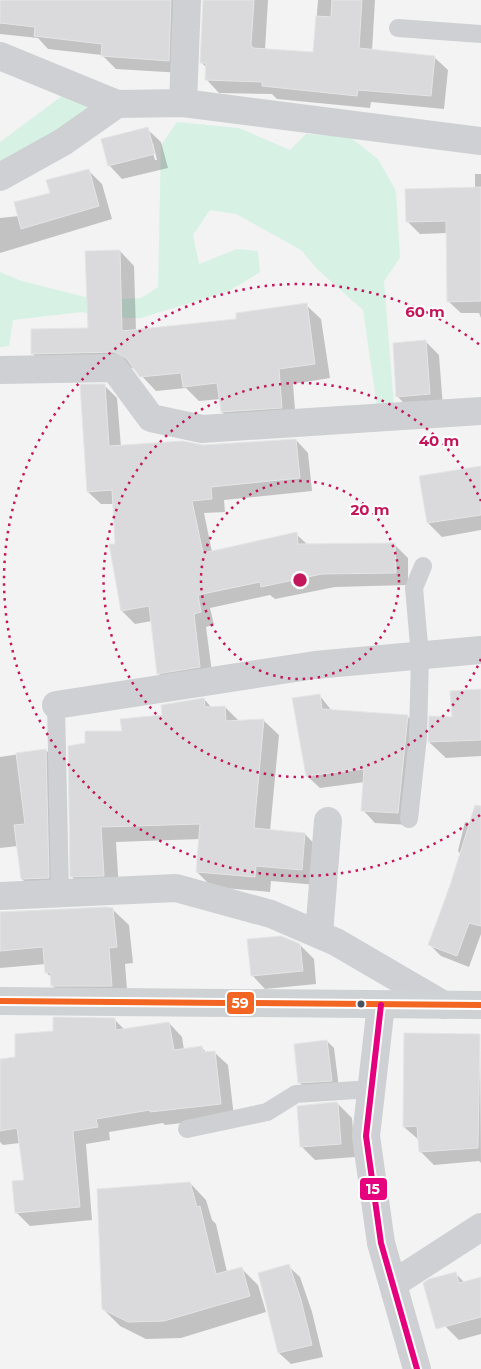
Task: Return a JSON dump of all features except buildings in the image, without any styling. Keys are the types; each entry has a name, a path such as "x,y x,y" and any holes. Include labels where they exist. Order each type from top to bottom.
{"main road":[{"path":"0,1001 481,1005"}],"street":[{"path":"183,103 187,0"},
{"path":"0,56 117,104 183,103 481,141"},
{"path":"0,177 63,142 117,104"},
{"path":"0,370 114,368 151,418 202,429 481,410"},
{"path":"56,704 315,665 481,650"},
{"path":"320,934 328,821"},
{"path":"0,896 176,888 271,914 320,934 444,1005"},
{"path":"380,1005 366,1136 382,1243 416,1369"},
{"path":"394,1284 481,1226"}],"lane":[{"path":"398,28 481,34"},
{"path":"409,819 418,737 420,656 414,588 423,566"},
{"path":"56,704 60,893"},
{"path":"187,1129 267,1112 296,1094 371,1089"}],"green space":[{"path":"70,90 106,105 0,173 0,142"},
{"path":"177,122 239,128 290,150 306,134 350,137 378,159 396,191 400,258 384,281 394,405 377,407 363,310 318,270 301,250 236,214 210,210 193,235 199,264 237,249 258,251 260,272 229,291 141,318 102,318 82,312 13,320 9,346 0,347 0,272 22,281 97,300 141,298 158,287 161,145"}],"transit line":[{"name":"59","path":"0,1001 481,1005"},
{"name":"15","path":"381,1005 366,1136 381,1243 417,1369"}]}
